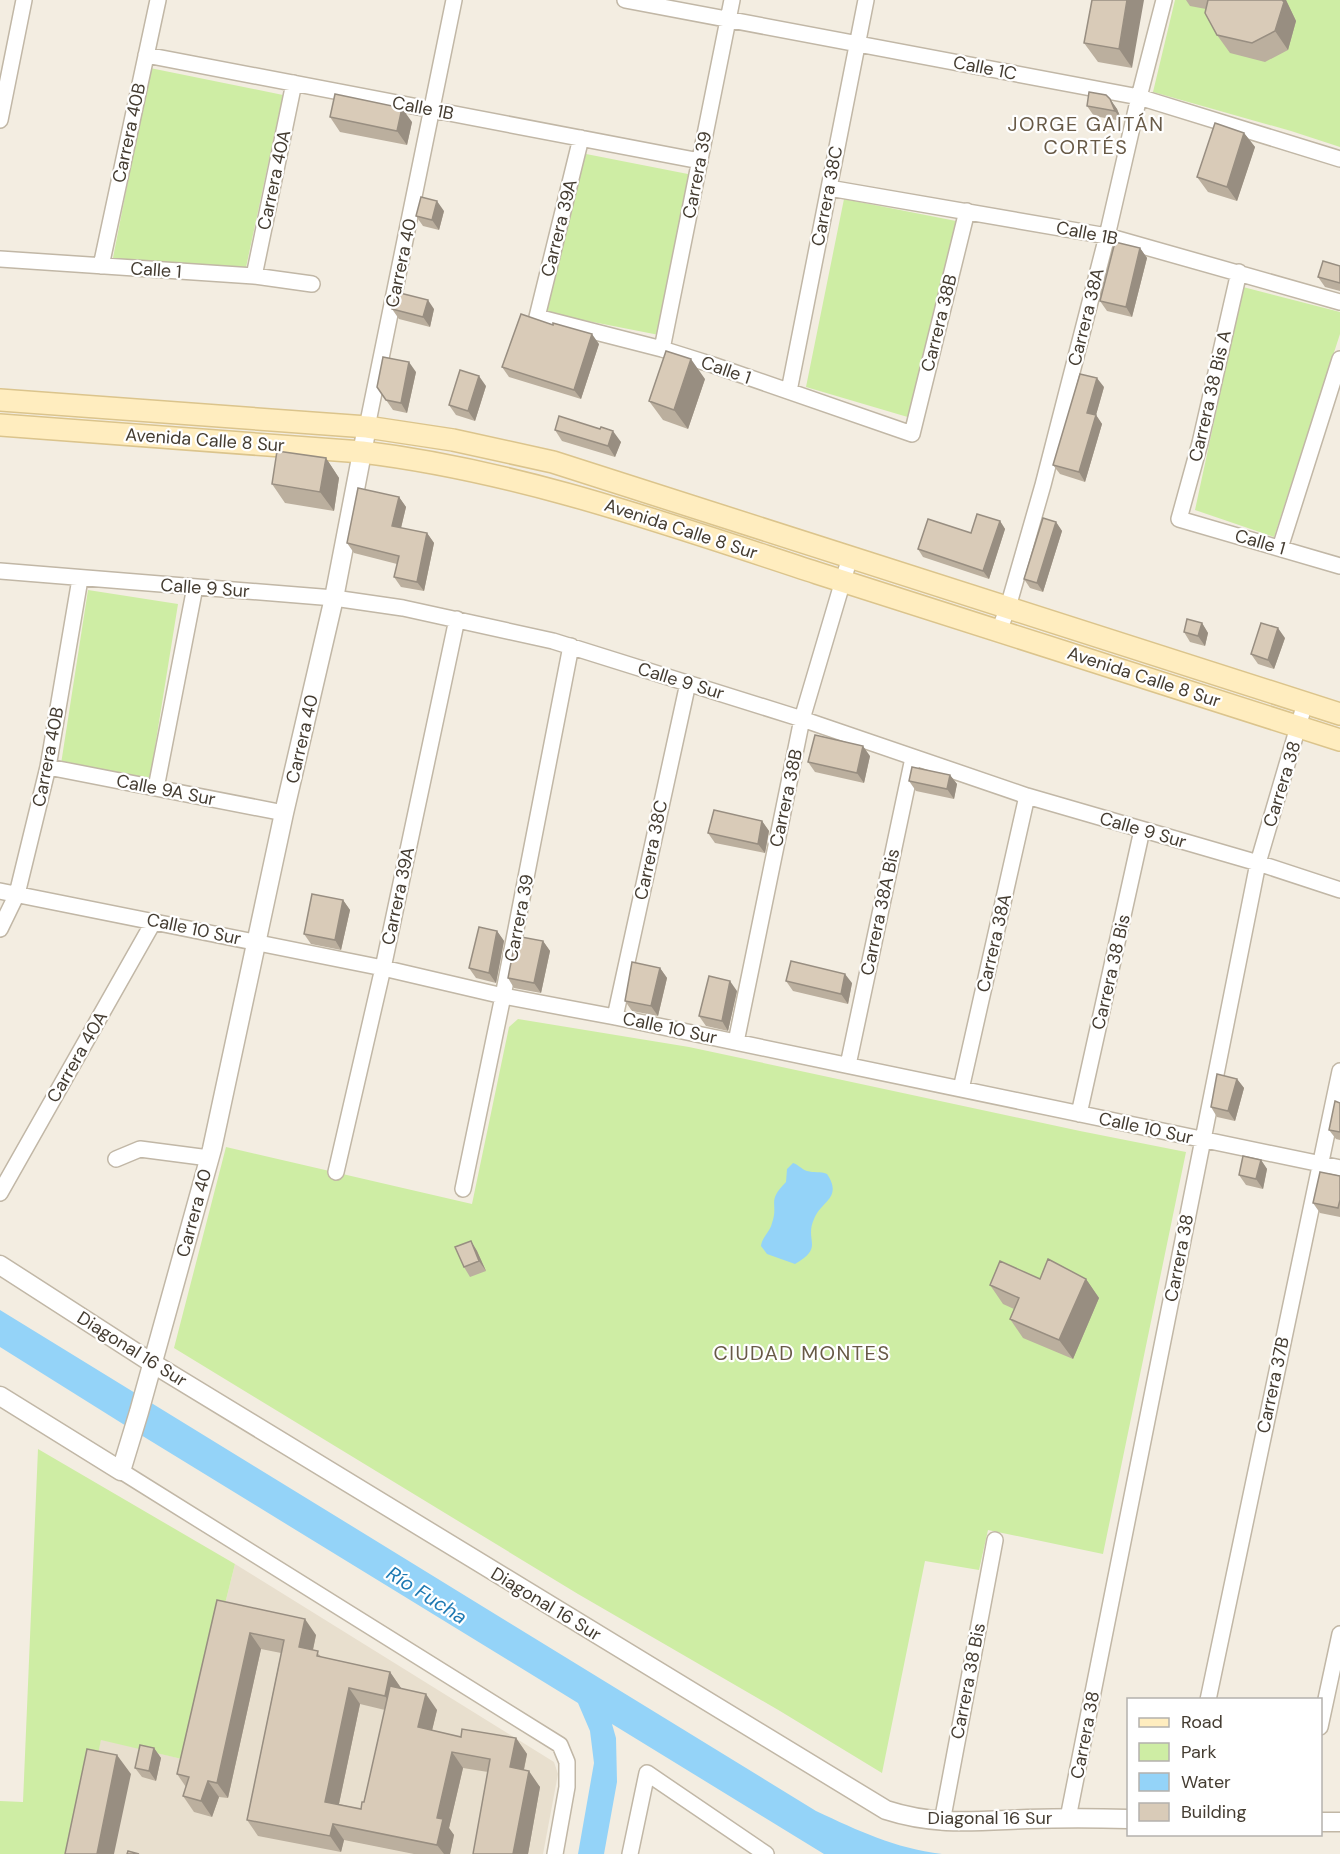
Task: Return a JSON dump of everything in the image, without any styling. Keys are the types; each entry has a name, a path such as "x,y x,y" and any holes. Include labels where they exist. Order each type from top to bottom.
{"main road":[{"name":"Avenida Calle 8 Sur","path":"0,400 367,427 453,440 553,462 1340,714"},
{"name":"Avenida Calle 8 Sur","path":"0,425 362,452 452,465 543,487 1340,740"}],"street":[{"path":"0,120 24,0"},
{"name":"Carrera 40B","path":"101,266 158,0"},
{"name":"Carrera 40","path":"121,1471 209,1158 284,813 334,598 454,0"},
{"name":"Calle 1C","path":"625,0 1138,97 1340,159"},
{"name":"Carrera 39","path":"662,349 732,0"},
{"name":"Carrera 38C","path":"789,392 866,0"},
{"name":"Carrera 38A","path":"999,631 1043,485 1107,236 1138,97 1164,0"},
{"name":"Calle 1B","path":"146,55 700,161"},
{"name":"Carrera 40A","path":"254,276 294,83"},
{"name":"Carrera 39A","path":"537,317 581,138"},
{"name":"Calle 1B","path":"829,188 1107,236 1340,302"},
{"name":"Carrera 38B","path":"912,434 967,211"},
{"name":"Calle 1","path":"0,259 254,276 312,284"},
{"name":"Carrera 38 Bis A","path":"1179,519 1200,443 1239,273"},
{"name":"Calle 1","path":"537,317 662,349 912,434"},
{"path":"1280,548 1340,359"},
{"name":"Calle 1","path":"1179,519 1340,566"},
{"name":"Carrera 38B","path":"736,1042 802,718 850,557"},
{"name":"Calle 9 Sur","path":"0,571 334,598 458,619 571,646 802,718 1027,796 1258,863 1340,890"},
{"name":"Carrera 40B","path":"0,929 17,894 48,767 80,579"},
{"path":"156,788 195,587"},
{"name":"Carrera 39A","path":"336,1173 383,968 458,619"},
{"name":"Carrera 39","path":"464,1189 571,646"},
{"name":"Carrera 38C","path":"615,1017 688,683"},
{"name":"Carrera 38","path":"1068,1818 1258,863 1305,703"},
{"name":"Carrera 38A Bis","path":"848,1065 913,758"},
{"name":"Calle 9A Sur","path":"48,767 284,813"},
{"name":"Carrera 38A","path":"962,1089 1027,796"},
{"name":"Carrera 38 Bis","path":"1079,1114 1142,830"},
{"name":"Calle 10 Sur","path":"0,891 383,968 503,996 615,1017 1340,1168"},
{"name":"Carrera 40A","path":"0,1193 154,921"},
{"name":"Carrera 37B","path":"1208,1698 1340,1071"},
{"path":"116,1159 140,1149 209,1158"},
{"name":"Diagonal 16 Sur","path":"0,1265 152,1363 886,1810 906,1817 942,1822 1068,1818 1127,1819"},
{"path":"0,1396 560,1745 567,1762 567,1787 555,1854"},
{"name":"Carrera 38 Bis","path":"942,1822 995,1540"},
{"path":"1322,1718 1340,1634"},
{"path":"630,1854 647,1773 766,1854"},
{"path":"1322,1822 1340,1822"}],"shaded area":[{"path":"235,1564 554,1762 558,1774 543,1854 77,1854 101,1739 186,1760"}],"green space":[{"path":"1175,0 1340,0 1340,147 1153,92"},
{"path":"150,68 283,95 245,272 112,263"},
{"path":"581,153 693,175 659,335 547,313"},
{"path":"844,199 956,221 911,418 806,387"},
{"path":"1243,287 1340,312 1340,334 1274,537 1195,510"},
{"path":"88,590 178,604 150,778 61,764"},
{"path":"518,1019 689,1047 1186,1152 1103,1554 988,1530 979,1570 925,1561 882,1773 578,1594 174,1348 226,1147 472,1204 509,1027"},
{"path":"38,1449 235,1564 186,1760 101,1740 77,1854 0,1854 0,1801 23,1802"}],"water":[{"path":"793,1163 807,1171 827,1174 833,1189 829,1199 814,1219 811,1233 812,1248 795,1264 767,1254 761,1246 772,1223 776,1194 786,1182 787,1169"},
{"name":"Río Fucha","path":"0,1310 816,1811 892,1843 942,1854 824,1854 612,1724 616,1738 617,1782 604,1854 578,1854 594,1763 590,1731 578,1703 0,1347"}],"building":[{"path":"1092,0 1127,0 1119,49 1084,43"},
{"path":"1208,0 1282,0 1284,2 1275,31 1252,43 1217,35 1205,13"},
{"path":"1089,92 1106,95 1115,111 1087,106"},
{"path":"335,94 402,108 397,131 330,117"},
{"path":"1215,123 1244,133 1227,187 1197,177"},
{"path":"421,197 437,201 432,220 416,216"},
{"path":"1115,242 1140,248 1126,307 1100,301"},
{"path":"1323,261 1340,266 1340,283 1318,277"},
{"path":"396,292 428,300 423,317 392,309"},
{"path":"521,314 553,325 553,323 592,334 574,390 502,367"},
{"path":"666,351 691,359 674,410 649,401"},
{"path":"383,357 409,362 401,403 386,400 377,387"},
{"path":"460,370 479,376 468,411 449,405"},
{"path":"1080,374 1097,378 1087,413 1096,415 1079,472 1053,465"},
{"path":"559,416 613,431 608,446 555,430"},
{"path":"277,451 326,458 320,492 272,484"},
{"path":"358,488 399,497 392,526 427,533 417,582 394,577 399,556 347,543"},
{"path":"977,514 1000,521 983,571 918,549 928,519 971,533"},
{"path":"1043,518 1056,522 1037,583 1024,579"},
{"path":"1187,619 1202,623 1198,636 1184,632"},
{"path":"1261,623 1278,628 1268,660 1251,654"},
{"path":"815,735 863,746 857,773 808,762"},
{"path":"912,767 950,775 947,789 909,781"},
{"path":"714,810 762,821 758,844 708,833"},
{"path":"312,894 343,900 335,940 304,934"},
{"path":"479,927 497,931 489,973 469,968"},
{"path":"516,936 543,941 534,983 508,978"},
{"path":"791,961 845,974 841,994 786,981"},
{"path":"632,962 660,968 651,1006 625,1001"},
{"path":"709,976 730,981 722,1021 699,1016"},
{"path":"1217,1074 1237,1079 1228,1111 1211,1107"},
{"path":"1335,1101 1340,1103 1340,1132 1329,1130"},
{"path":"1243,1156 1261,1160 1256,1179 1239,1175"},
{"path":"1320,1172 1340,1176 1338,1208 1313,1203"},
{"path":"471,1241 479,1261 464,1267 455,1247"},
{"path":"1048,1259 1086,1279 1059,1340 1010,1319 1019,1298 990,1285 1000,1261 1040,1279"},
{"path":"217,1600 305,1619 299,1647 318,1651 317,1656 390,1672 385,1696 349,1688 325,1802 361,1809 390,1686 426,1694 418,1727 461,1737 462,1729 516,1738 510,1767 529,1771 513,1854 473,1854 490,1759 452,1752 437,1818 443,1819 437,1845 333,1824 330,1836 247,1820 284,1640 250,1633 217,1783 208,1781 201,1801 183,1796 189,1777 177,1774"},
{"path":"140,1745 154,1748 149,1771 135,1768"},
{"path":"87,1749 117,1755 97,1854 65,1854"}],"district":[{"name":"JORGE GAITÁN CORTÉS","path":"1086,136"},
{"name":"CIUDAD MONTES","path":"802,1353"}]}
